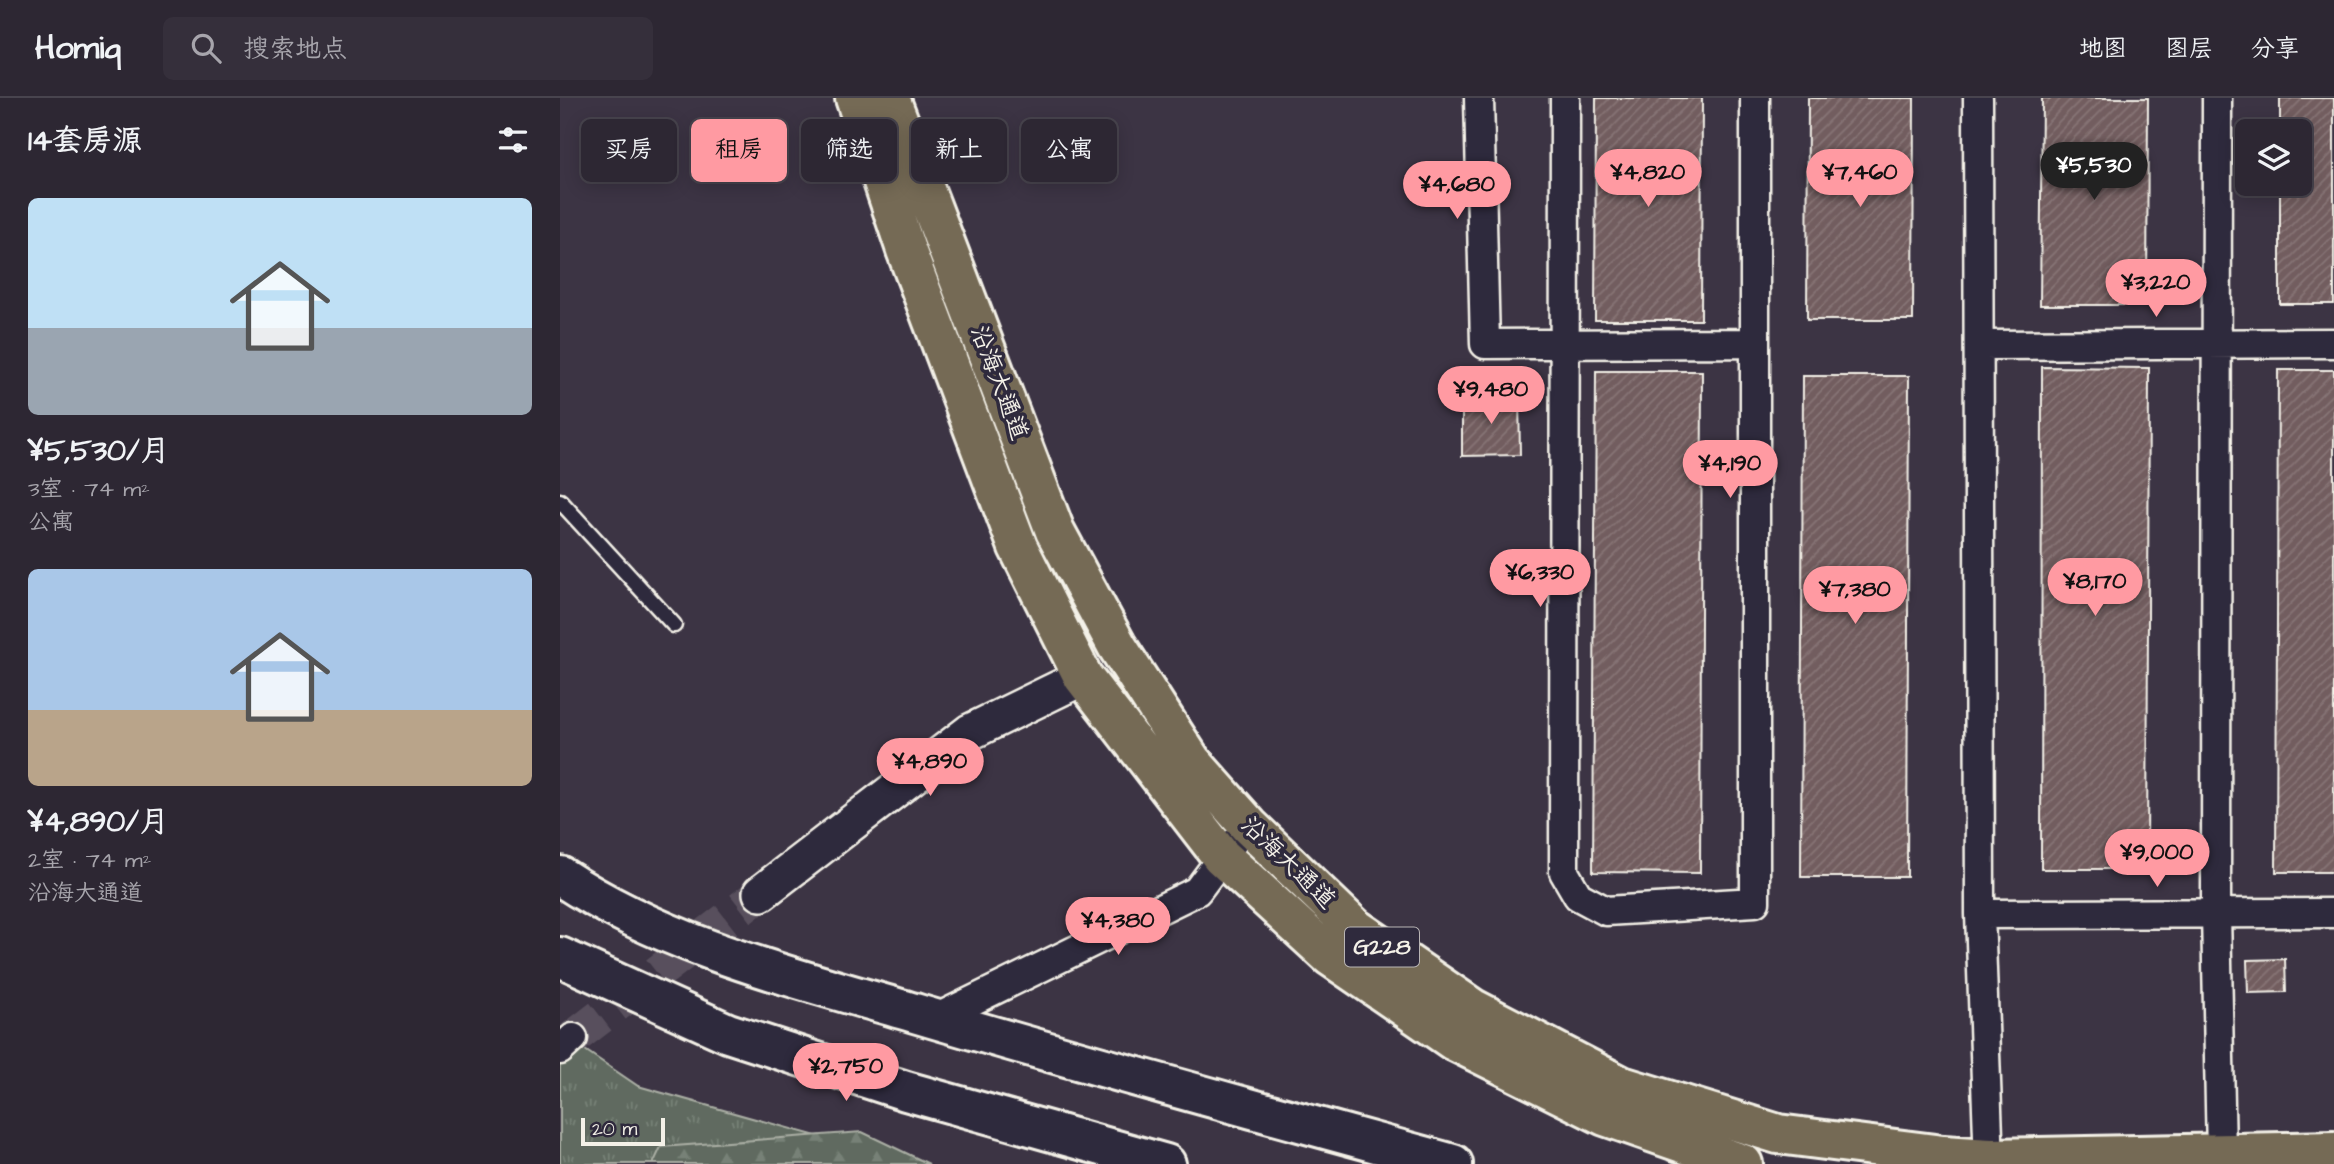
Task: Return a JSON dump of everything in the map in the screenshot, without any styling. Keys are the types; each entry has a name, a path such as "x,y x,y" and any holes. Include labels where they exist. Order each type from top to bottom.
{"highway":[{"name":"沿海大通道","path":"855,98 906,250 1018,547 1083,677 1221,856 1330,956 1454,1041 1605,1116 1743,1164"},
{"name":"沿海大通道","path":"890,98 1055,531 1117,646 1192,762 1249,826 1355,928 1472,1008 1622,1086 1777,1134 1989,1161 2334,1152"}],"main road":[{"path":"560,876 605,905 745,963 1453,1164"},
{"path":"560,957 728,1033 906,1091 1166,1164"}],"street":[{"path":"1479,98 1485,344 1755,343"},
{"path":"1565,98 1564,872 1578,896 1606,911 1755,902 1755,98"},
{"path":"1978,98 1980,914 1989,1161"},
{"path":"2217,98 2216,913 2221,1153"},
{"path":"1979,345 2334,343"},
{"path":"761,893 970,732 1083,677"},
{"path":"935,1019 1197,891 1221,856 1249,826"},
{"path":"1980,914 2334,913"}],"lane":[{"path":"560,501 674,625"}],"green space":[{"path":"560,1033 638,1086 916,1164 560,1164"},
{"path":"862,1132 929,1164 653,1164 661,1147"}],"building":[{"path":"1596,98 1702,98 1701,320 1595,320"},
{"path":"1808,98 1914,98 1913,320 1807,320"},
{"path":"2042,98 2148,98 2147,305 2040,305"},
{"path":"2280,98 2334,98 2334,304 2280,304 2280,196 2312,196 2312,119 2280,119"},
{"path":"2042,367 2149,368 2147,869 2041,869"},
{"path":"2278,370 2334,370 2334,872 2276,872"},
{"path":"1596,371 1702,371 1700,873 1593,872"},
{"path":"1803,376 1909,376 1907,877 1801,877"},
{"path":"1519,396 1520,455 1462,456 1462,397"},
{"path":"2285,959 2286,992 2248,993 2247,960"}],"tunnel":[{"path":"573,1038 761,893"}]}
